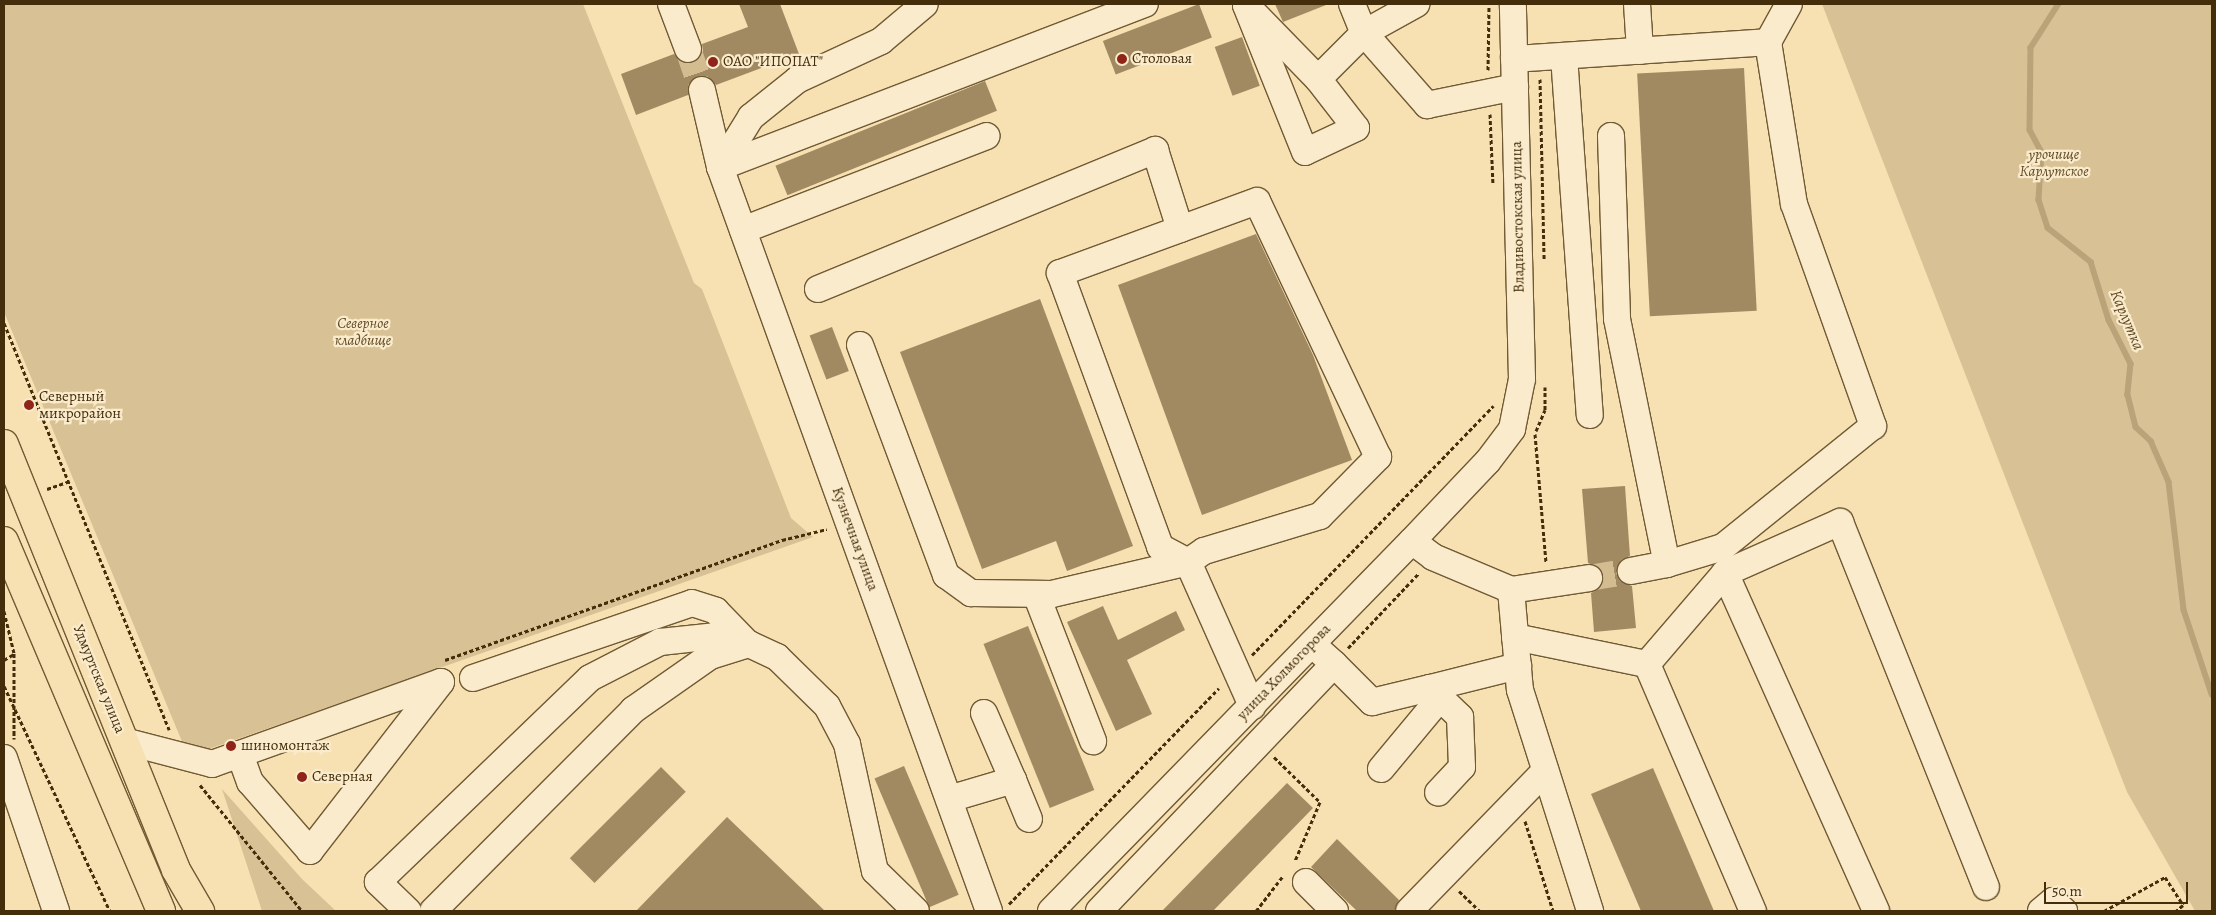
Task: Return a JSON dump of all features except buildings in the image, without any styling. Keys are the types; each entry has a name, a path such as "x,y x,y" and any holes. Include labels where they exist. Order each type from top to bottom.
{"main road":[{"name":"Удмуртская улица","path":"4,444 176,870 200,911"},
{"path":"4,541 161,911"}],"street":[{"path":"670,4 688,49"},
{"path":"720,167 751,117 797,80 881,41 925,4"},
{"path":"1352,4 1364,33 1426,104 1515,87"},
{"path":"1318,80 1364,33 1416,4"},
{"name":"Владивостокская улица","path":"1513,4 1523,431"},
{"path":"1637,4 1640,51"},
{"path":"1631,571 1667,564 1723,547 1873,426 1794,204 1768,42 1788,4"},
{"path":"720,167 1137,5"},
{"path":"1246,5 1279,39 1318,80 1356,128 1306,152 1246,5"},
{"path":"1514,59 1768,42"},
{"path":"1564,56 1590,415"},
{"name":"Кузнечная улица","path":"702,90 720,167 989,911"},
{"path":"743,230 986,136"},
{"path":"1611,136 1617,319 1667,564"},
{"path":"818,289 1155,150 1180,229"},
{"path":"860,345 946,575 971,593 1036,594 1188,562 1204,551 1320,516 1378,458 1257,201 1060,274 1160,547 1188,562 1252,706"},
{"name":"улица Холмогорова","path":"1051,911 1488,462 1523,431"},
{"path":"1647,664 1725,573 1840,522 1986,887"},
{"path":"1412,541 1433,557 1511,590 1590,578"},
{"path":"1725,573 1876,911"},
{"path":"1511,590 1520,690 1590,911"},
{"path":"1036,594 1093,741"},
{"path":"473,678 692,603 716,611 749,644"},
{"path":"408,911 378,882 590,678 660,642 715,636 749,644 777,657 827,706 847,744 875,871 916,911"},
{"path":"1515,637 1647,664"},
{"path":"433,911 633,710 710,656 749,644"},
{"path":"1312,644 1372,702 1435,693 1518,666"},
{"path":"1099,911 1334,664"},
{"path":"1647,664 1753,911"},
{"path":"124,741 212,764 441,682 310,851 250,782 240,754"},
{"path":"1381,769 1435,693"},
{"path":"1435,693 1460,717 1462,767 1438,793"},
{"path":"984,713 1029,819"},
{"path":"7,751 56,911"},
{"path":"1409,911 1519,800 1545,771"},
{"path":"949,799 1012,780"},
{"path":"1295,874 1335,911"},
{"path":"2041,911 2054,900 2064,911"}],"path":[{"path":"4,323 179,755"},
{"path":"1523,431 1548,584"},
{"path":"438,663 782,540 849,523"},
{"path":"4,611 14,653 15,712 7,751"},
{"path":"4,660 14,653"},
{"path":"4,686 110,911"},
{"path":"1256,911 1295,874 1320,802 1259,742"},
{"path":"198,782 302,911"},
{"path":"1519,800 1553,911"},
{"path":"2104,911 2110,910 2165,877 2183,905 2176,911"},
{"path":"1453,886 1480,911"}],"green space":[{"name":"Северное кладбище","path":"4,4 583,4 694,283 702,289 791,518 813,537 206,750 183,744 4,312"},
{"name":"урочище Карлутское","path":"1822,4 2212,4 2212,911 2195,911 2127,792"},
{"path":"222,789 302,879 336,911 262,911"}],"waterway":[{"name":"Карлутка","path":"2059,4 2031,48 2030,130 2042,153 2039,200 2048,228 2091,262 2109,320 2131,364 2128,395 2136,427 2151,441 2169,482 2184,610 2212,694"}],"tunnel":[{"path":"688,49 702,90"},
{"path":"1589,578 1631,571"}],"place":[{"name":"Столовая","path":"1122,59"},
{"name":"ОАО \"ИПОПАТ\"","path":"713,62"},
{"name":"Северный микрорайон","path":"29,405"},
{"name":"шиномонтаж","path":"231,746"},
{"name":"Северная","path":"302,777"}]}
